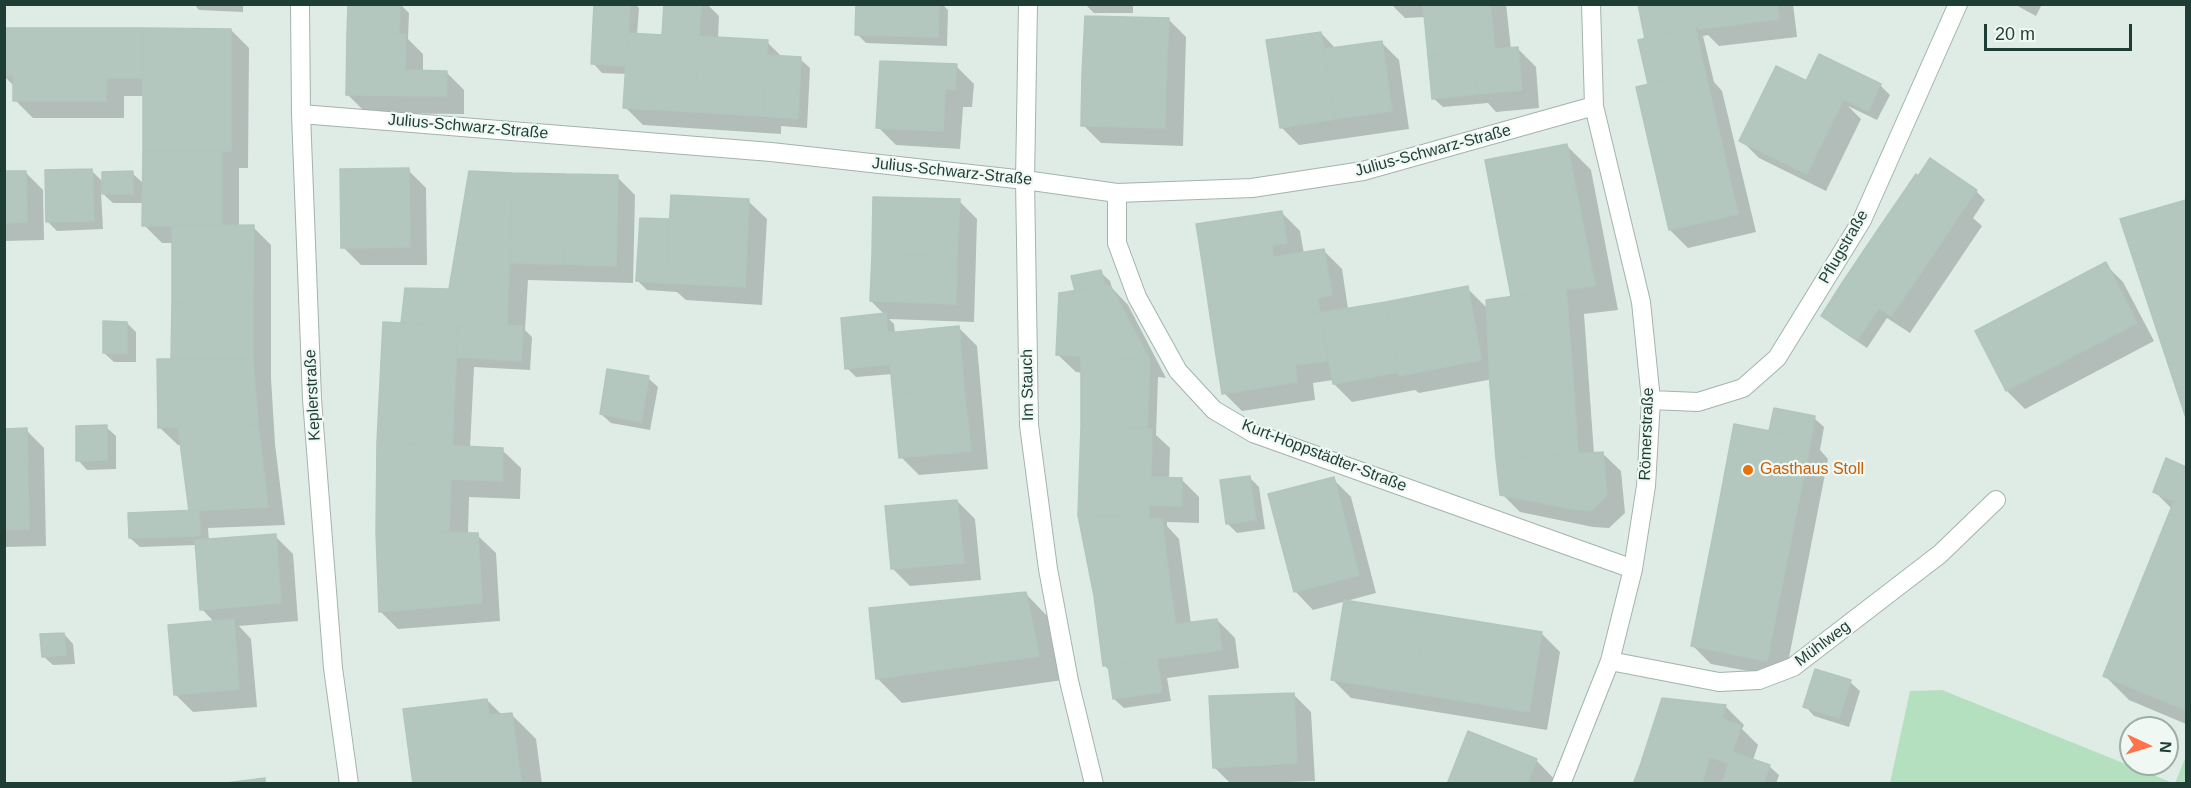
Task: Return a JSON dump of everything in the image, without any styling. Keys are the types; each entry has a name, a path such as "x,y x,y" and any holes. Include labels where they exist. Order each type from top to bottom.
{"street":[{"name":"Keplerstraße","path":"300,4 301,114 312,399 333,668 349,783"},
{"name":"Im Stauch","path":"1028,4 1025,180 1029,425 1048,569 1070,681 1094,783"},
{"name":"Römerstraße","path":"1561,783 1610,661 1633,568 1646,486 1651,400 1641,302 1594,106 1591,4"},
{"name":"Pflugstraße","path":"1651,400 1698,402 1743,388 1777,358 1862,220 1958,4"},
{"name":"Julius-Schwarz-Straße","path":"301,114 771,152 1025,180 1117,193 1252,188 1363,171 1594,106"},
{"name":"Kurt-Hoppstädter-Straße","path":"1117,193 1117,243 1137,297 1178,371 1214,410 1253,433 1633,568"},
{"name":"Mühlweg","path":"1610,661 1719,682 1759,680 1793,667 1940,554 1996,500"},
{"name":"Im Stauch","path":"1088,759 1104,783"}],"green space":[{"path":"1942,690 2119,761 2119,776 2156,776 2173,783 1890,783 1910,691"},
{"path":"2186,756 2186,783 2175,783"}],"building":[{"path":"348,4 400,4 399,34 347,34"},
{"path":"594,4 630,4 626,66 591,64"},
{"path":"664,4 701,4 695,112 623,108 628,33 662,35"},
{"path":"856,4 939,4 938,37 855,35"},
{"path":"1423,4 1490,4 1495,49 1518,47 1522,90 1477,94 1473,51 1428,56"},
{"path":"1638,4 1697,4 1700,26 1645,39"},
{"path":"1697,4 1777,4 1779,19 1699,29"},
{"path":"1085,16 1169,18 1166,77 1082,74"},
{"path":"1695,27 1705,71 1648,84 1638,40"},
{"path":"4,28 143,28 143,78 106,78 106,101 13,101 13,75 4,75"},
{"path":"143,28 231,29 231,151 143,151"},
{"path":"1321,32 1335,119 1280,128 1266,40"},
{"path":"347,34 406,34 405,70 447,71 446,96 346,95"},
{"path":"699,36 768,40 763,116 695,112"},
{"path":"1382,41 1392,111 1335,119 1324,49"},
{"path":"1473,51 1477,94 1432,99 1428,56"},
{"path":"1819,54 1881,84 1868,111 1806,81"},
{"path":"767,55 801,57 798,119 763,116"},
{"path":"880,61 957,64 955,90 945,89 943,131 876,128"},
{"path":"1776,66 1844,99 1807,174 1739,141"},
{"path":"1705,71 1725,158 1656,174 1636,87"},
{"path":"1082,74 1166,77 1165,128 1081,126"},
{"path":"1567,144 1595,286 1511,296 1485,160"},
{"path":"143,151 222,151 222,225 142,226"},
{"path":"1725,158 1738,214 1669,230 1656,174"},
{"path":"1930,158 1977,190 1965,207 1919,175"},
{"path":"409,168 410,247 341,248 340,169"},
{"path":"92,169 94,221 46,222 45,170"},
{"path":"4,171 26,171 27,222 4,223"},
{"path":"133,171 133,194 102,194 102,172"},
{"path":"469,171 512,173 507,325 446,325 449,289"},
{"path":"512,173 566,174 564,264 510,263"},
{"path":"566,174 618,175 616,266 564,264"},
{"path":"1916,174 1965,207 1927,264 1877,231"},
{"path":"671,195 749,199 745,287 666,283"},
{"path":"873,197 960,199 957,256 872,254"},
{"path":"2186,200 2186,418 2120,219"},
{"path":"1282,211 1287,243 1272,245 1273,257 1203,268 1196,224"},
{"path":"640,218 669,219 666,283 636,281"},
{"path":"254,225 253,302 172,303 172,226"},
{"path":"1877,231 1927,264 1891,316 1842,283"},
{"path":"1324,249 1332,295 1317,298 1320,313 1212,329 1203,268"},
{"path":"872,254 957,256 956,304 870,301"},
{"path":"2106,262 2137,323 2006,391 1975,331"},
{"path":"1101,270 1105,285 1075,291 1071,276"},
{"path":"1842,283 1879,308 1857,340 1821,316"},
{"path":"1110,285 1150,360 1056,355 1059,293"},
{"path":"1468,286 1481,360 1399,376 1386,302"},
{"path":"405,288 449,289 446,325 401,323"},
{"path":"1566,289 1573,379 1490,385 1486,300"},
{"path":"253,302 253,359 171,359 172,303"},
{"path":"1386,302 1399,372 1333,384 1320,313"},
{"path":"886,313 890,364 845,369 841,318"},
{"path":"1320,313 1327,361 1295,365 1297,382 1222,394 1212,329"},
{"path":"103,321 127,322 127,353 103,353"},
{"path":"383,322 458,326 452,446 377,442"},
{"path":"458,326 523,326 521,361 457,357"},
{"path":"959,326 964,388 893,395 887,333"},
{"path":"1081,356 1150,360 1147,428 1081,426"},
{"path":"157,359 253,359 258,425 158,428"},
{"path":"607,369 649,376 641,422 600,414"},
{"path":"1573,379 1578,453 1496,459 1490,385"},
{"path":"964,388 971,451 899,458 893,395"},
{"path":"1774,408 1815,416 1811,439 1769,431"},
{"path":"1734,424 1811,439 1791,540 1715,525"},
{"path":"107,425 107,460 76,461 76,426"},
{"path":"258,425 268,507 189,511 178,427"},
{"path":"1081,426 1152,429 1151,477 1182,478 1182,506 1149,505 1149,517 1078,515"},
{"path":"27,428 29,529 4,529 4,429"},
{"path":"377,442 503,448 502,481 451,479 449,532 376,532"},
{"path":"1603,452 1607,495 1591,511 1500,495 1496,459"},
{"path":"2166,458 2186,467 2186,710 2103,676 2174,501 2153,492"},
{"path":"1250,476 1256,520 1226,524 1220,480"},
{"path":"1334,477 1359,575 1294,592 1268,494"},
{"path":"957,500 964,563 891,569 885,506"},
{"path":"199,510 200,536 129,538 128,513"},
{"path":"1078,515 1162,519 1170,585 1094,596"},
{"path":"1715,525 1791,540 1767,661 1691,646"},
{"path":"376,532 478,533 482,603 379,612"},
{"path":"276,534 281,603 200,610 195,540"},
{"path":"1170,585 1176,624 1217,619 1222,650 1103,666 1094,596"},
{"path":"1026,592 1039,656 876,679 869,608"},
{"path":"1344,600 1426,613 1413,693 1331,680"},
{"path":"1426,613 1542,632 1529,712 1413,693"},
{"path":"234,619 239,689 174,695 168,625"},
{"path":"64,633 66,655 42,657 40,634"},
{"path":"1157,659 1162,692 1113,699 1108,665"},
{"path":"1815,669 1851,680 1839,718 1803,707"},
{"path":"1294,693 1297,763 1213,768 1209,696"},
{"path":"1662,698 1726,705 1722,719 1741,725 1729,763 1709,757 1702,784 1684,784 1640,766"},
{"path":"487,699 489,715 512,713 521,781 506,784 413,784 403,709"},
{"path":"1468,731 1537,759 1527,784 1447,784"},
{"path":"1732,752 1770,765 1763,784 1722,784"},
{"path":"1640,766 1684,784 1633,784"},
{"path":"265,778 265,784 218,784"}],"place":[{"name":"Gasthaus Stoll","path":"1748,470"}]}
